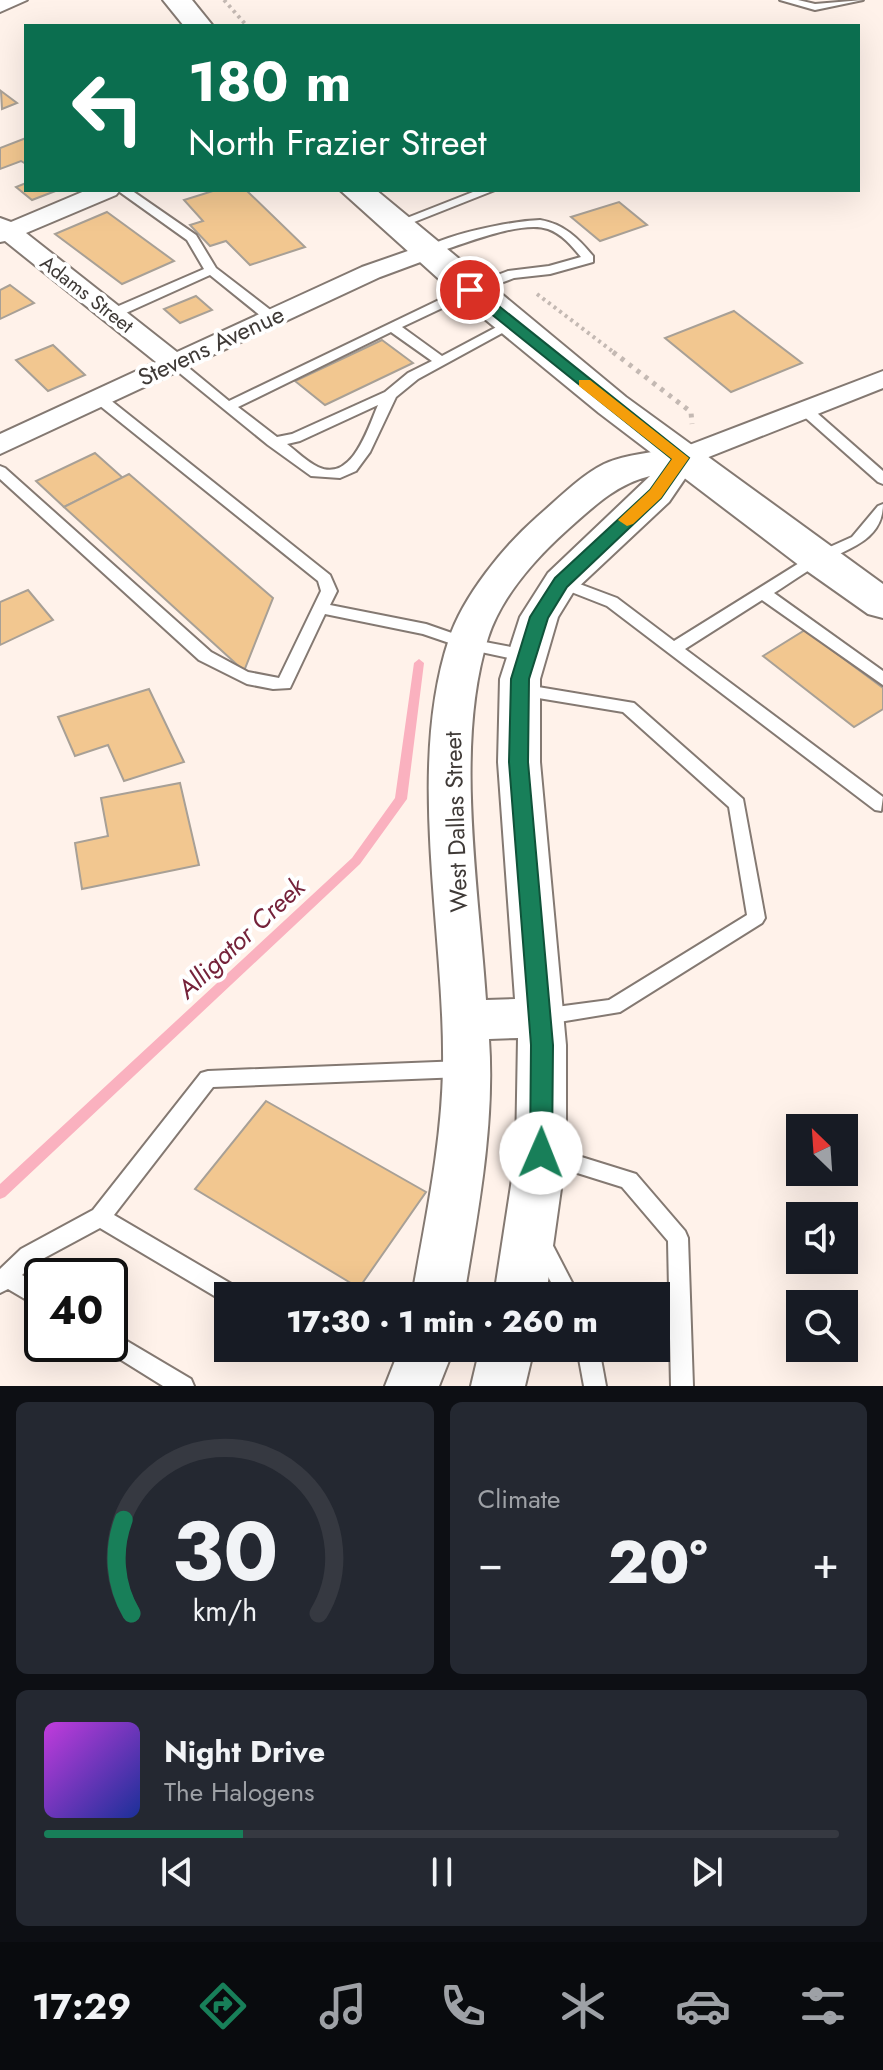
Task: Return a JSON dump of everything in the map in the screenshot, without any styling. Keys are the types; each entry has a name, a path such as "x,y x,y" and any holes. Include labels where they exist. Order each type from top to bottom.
{"main road":[{"path":"177,0 197,24"},
{"path":"360,192 511,325 699,450 817,559 883,604"}],"street":[{"path":"0,6 17,0"},
{"path":"3,231 103,192"},
{"name":"Adams Street","path":"3,231 173,362"},
{"name":"Stevens Avenue","path":"0,445 173,362 425,252"},
{"name":"West Dallas Street","path":"440,1282 455,1196 467,1069 451,783 454,699 467,644 496,587 529,544 581,498 617,472 699,450 883,379"},
{"path":"522,1282 541,1153 540,1017 519,762 524,673 539,617 561,582 699,450"},
{"path":"464,1021 540,1017"},
{"path":"412,1386 423,1362"},
{"path":"431,1362 434,1386"},
{"path":"498,1386 504,1362"}],"lane":[{"path":"785,0 815,7 858,0"},
{"path":"126,192 192,238 211,270 272,318"},
{"path":"395,225 484,192"},
{"path":"229,407 470,290 512,274 550,270 589,259 571,237 542,224 468,237 425,252"},
{"path":"112,314 211,270"},
{"path":"273,442 295,438 390,395 413,376 511,325"},
{"path":"391,326 441,361"},
{"path":"173,362 316,473 340,473 351,468 365,449 390,395"},
{"path":"0,471 205,656 240,676 262,684 284,684 329,591 325,579 99,398"},
{"path":"804,409 883,479"},
{"path":"673,649 817,559 857,540 883,509"},
{"path":"561,582 612,602 882,804"},
{"path":"763,593 883,679"},
{"path":"320,608 426,629 467,644 524,673 613,705 628,707 737,804 756,918 613,1007 540,1017"},
{"path":"24,1290 3,1280 28,1256 100,1217 208,1079 467,1069"},
{"path":"541,1153 629,1180 678,1238 682,1386"},
{"path":"100,1217 214,1285"},
{"path":"532,1227 561,1282"},
{"path":"128,1352 183,1386"},
{"path":"591,1362 595,1386"}],"path":[{"path":"224,0 245,24"},
{"path":"512,274 691,412 699,450"}],"building":[{"path":"1,91 17,103 2,109"},
{"path":"24,139 24,163 21,161 0,169 0,148"},
{"path":"24,184 24,192 53,192 32,200 16,187"},
{"path":"210,192 248,192 305,247 250,265 226,241 210,246 190,225 203,221 184,200"},
{"path":"619,202 647,225 600,241 571,217"},
{"path":"107,212 174,261 122,284 55,234"},
{"path":"10,285 34,303 0,319 0,290"},
{"path":"196,296 212,310 180,323 164,309"},
{"path":"734,311 802,363 731,392 665,338"},
{"path":"382,340 413,363 325,405 295,381"},
{"path":"53,345 85,375 48,391 16,360"},
{"path":"95,453 123,478 64,507 36,481"},
{"path":"129,474 273,598 244,671 64,507"},
{"path":"28,590 53,620 0,645 0,602"},
{"path":"805,630 883,688 883,709 854,727 763,656"},
{"path":"149,689 184,762 124,781 108,745 75,756 58,717"},
{"path":"180,783 199,865 82,889 75,843 108,836 101,798"},
{"path":"266,1101 426,1192 363,1282 349,1282 195,1189"}],"waterway":[{"name":"Alligator Creek","path":"0,1193 356,861 401,799 419,663"}],"slow traffic":[{"path":"584,383 681,458 656,494 627,520"}],"route":[{"path":"470,290 681,458 656,494 561,582 539,617 520,679 519,762 542,1045 541,1153"}]}
